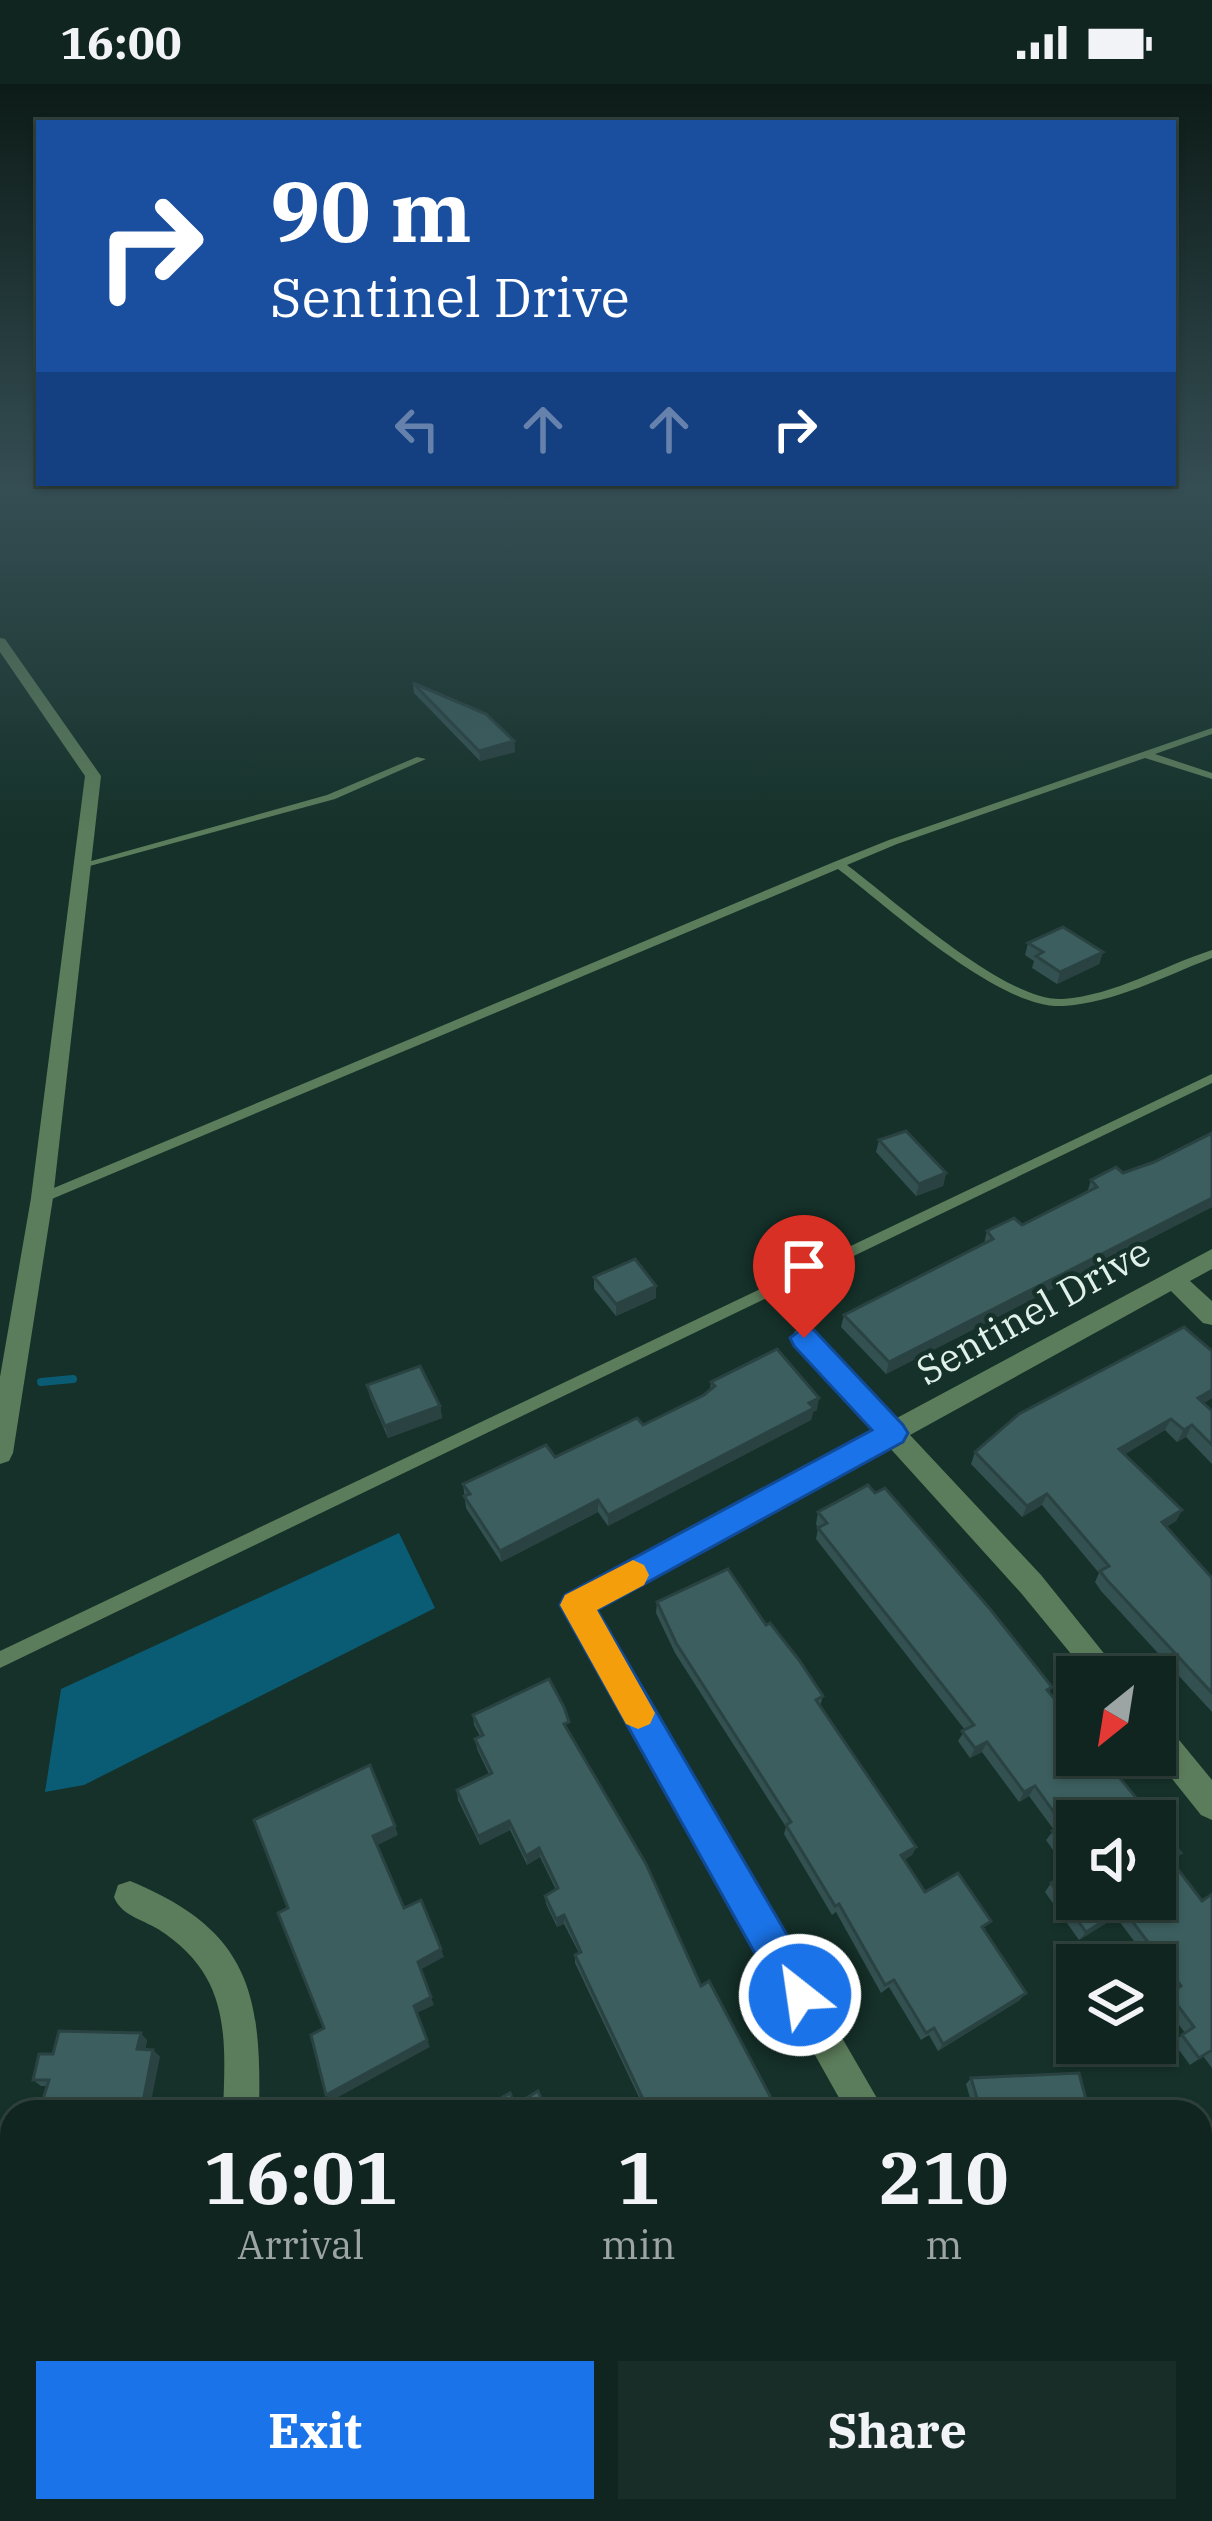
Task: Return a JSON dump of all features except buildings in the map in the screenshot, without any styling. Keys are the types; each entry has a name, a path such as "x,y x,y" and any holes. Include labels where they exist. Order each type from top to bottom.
{"street":[{"path":"0,642 93,776 42,1198 0,1453"},
{"name":"Sentinel Drive","path":"860,2100 576,1605 1212,1258"},
{"path":"1173,1279 1212,1316"},
{"path":"804,1338 1089,1656"},
{"path":"1176,1760 1212,1804"},
{"path":"130,1898 194,1929 215,1950 239,2028 242,2100"}],"lane":[{"path":"42,1198 838,864 1212,731"},
{"path":"1147,755 1212,776"},
{"path":"82,865 331,797 421,759"},
{"path":"838,864 1007,986 1043,1002 1075,1001 1212,954"},
{"path":"0,1660 1212,1078"}],"water":[{"path":"399,1533 435,1608 84,1785 45,1792 61,1689"}],"waterway":[{"path":"41,1382 73,1379"}],"slow traffic":[{"path":"633,1575 576,1605 638,1713"}],"route":[{"path":"800,1995 576,1605 893,1433 804,1338"}]}
